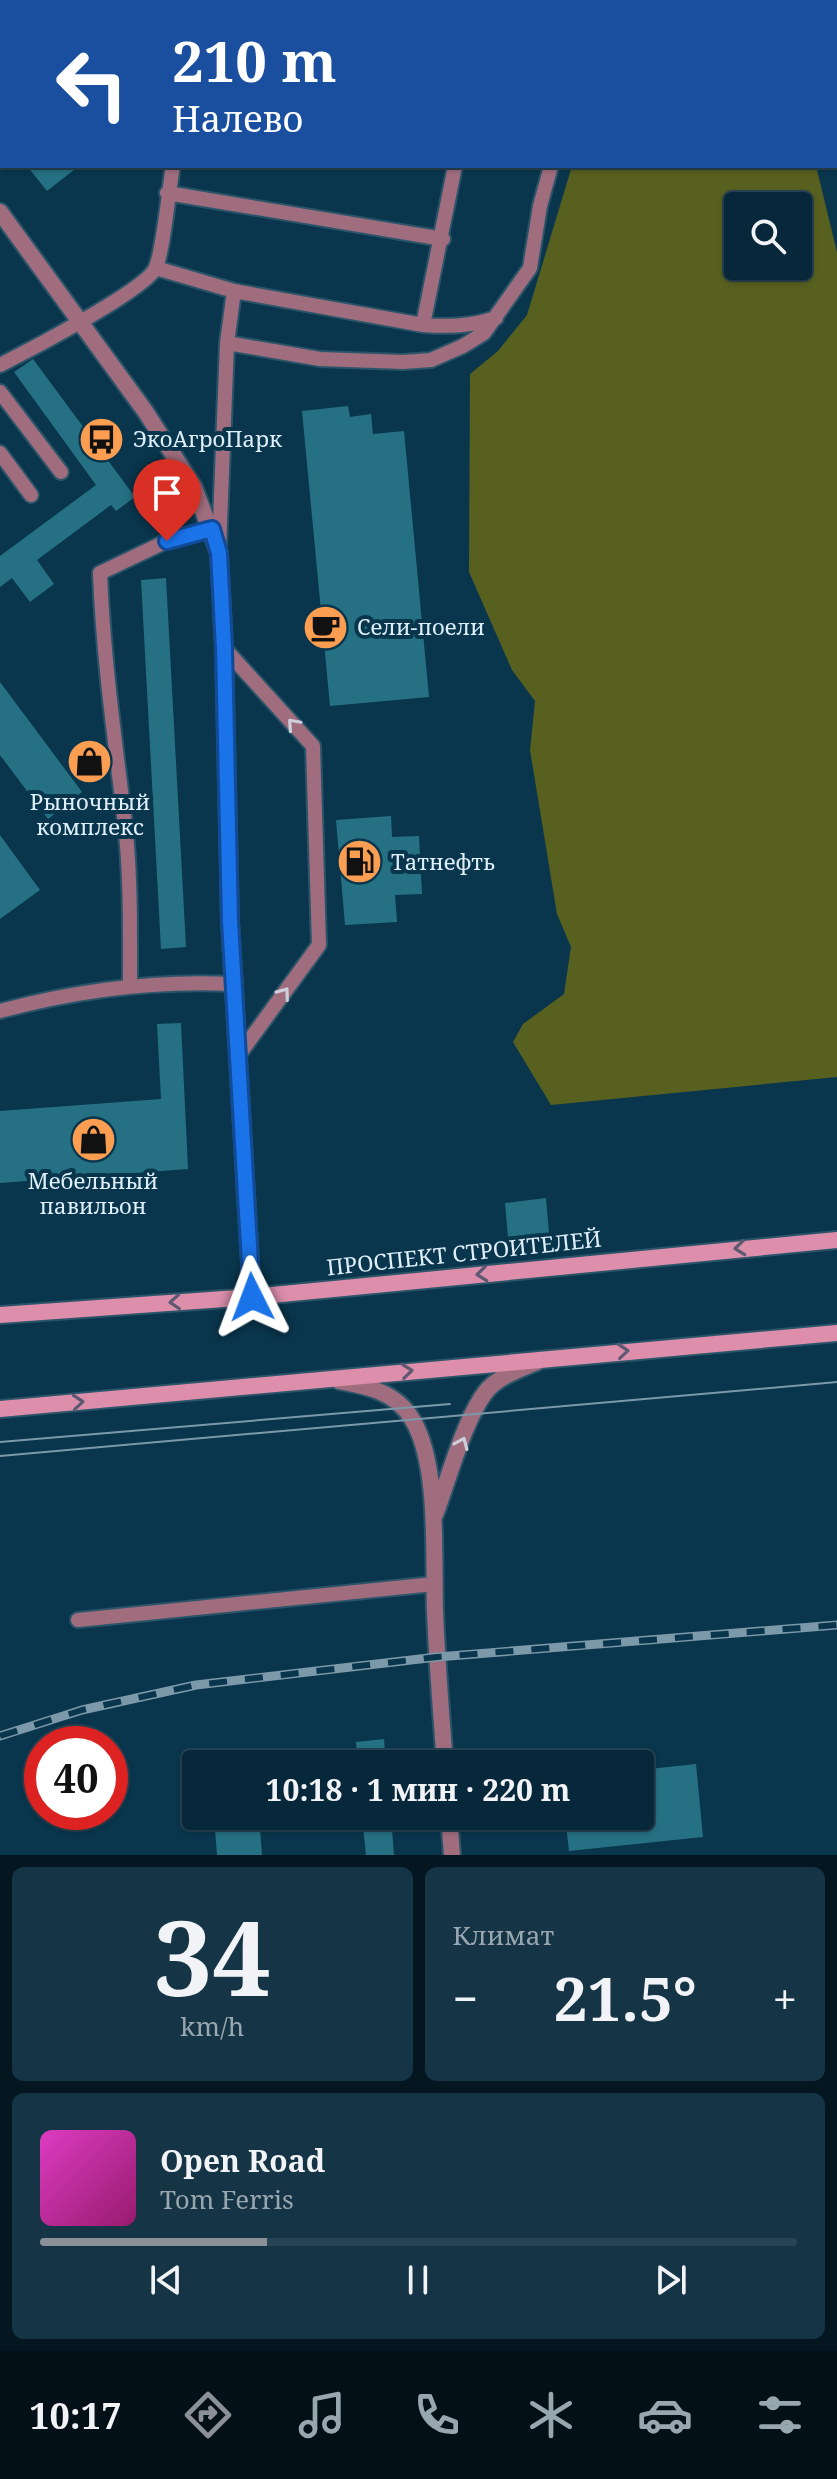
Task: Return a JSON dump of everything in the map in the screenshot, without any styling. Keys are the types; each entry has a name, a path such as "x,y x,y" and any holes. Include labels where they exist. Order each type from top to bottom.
{"main road":[{"path":"818,1240 837,1250"},
{"name":"ПРОСПЕКТ СТРОИТЕЛЕЙ","path":"0,1315 252,1297 837,1240"},
{"path":"811,1335 837,1320"},
{"path":"0,1409 837,1333"}],"street":[{"path":"0,212 145,411 194,487 219,553 233,984 252,1297"},
{"path":"435,1516 458,1451 488,1389 508,1375 546,1358"},
{"path":"329,1379 388,1394 413,1419 425,1457 435,1516 434,1584 444,1750"},
{"path":"450,1830 452,1855"}],"lane":[{"path":"0,365 80,322 143,282 156,268 173,168"},
{"path":"423,325 443,239 455,168"},
{"path":"227,343 320,359 431,360 463,346 484,333 497,318 530,268 540,206 550,168"},
{"path":"167,193 443,239"},
{"path":"156,268 234,291 423,325 475,325 497,318"},
{"path":"219,553 227,343 234,291"},
{"path":"0,392 61,472"},
{"path":"0,453 31,495"},
{"path":"130,985 124,816 102,635 100,573 167,541 212,529"},
{"path":"224,648 313,746 319,945 238,1056"},
{"path":"0,1011 65,994 130,985 233,984"},
{"path":"78,1620 434,1584"}],"green space":[{"path":"571,168 816,168 837,252 837,1077 551,1105 513,1042 523,1024 564,994 571,947 557,914 530,750 535,701 512,670 469,572 470,374 498,351 527,315"}],"building":[{"path":"29,168 76,168 47,191"},
{"path":"33,359 135,497 116,511 111,505 37,560 54,584 30,602 12,578 0,587 0,556 96,485 14,372"},
{"path":"348,406 350,417 371,414 373,434 404,431 429,697 330,706 302,411"},
{"path":"166,578 186,947 161,949 141,580"},
{"path":"0,682 82,792 48,819 0,755"},
{"path":"391,816 392,837 419,836 422,894 395,895 397,922 345,925 336,820"},
{"path":"0,835 40,890 0,919"},
{"name":"Мебельный павильон","path":"181,1023 188,1169 0,1183 0,1111 161,1099 157,1024"},
{"path":"546,1198 549,1233 508,1237 505,1203"},
{"path":"384,1739 385,1750 357,1750 356,1742"},
{"path":"696,1764 703,1837 569,1851 567,1830 654,1830 654,1768"},
{"path":"215,1830 260,1830 262,1855 217,1855"},
{"path":"363,1830 392,1830 394,1855 366,1855"}],"tram line":[{"path":"0,1456 837,1382"},
{"path":"0,1442 450,1404"}],"railway":[{"path":"0,1736 82,1710 196,1685 437,1657 837,1625"}],"place":[{"name":"ЭкоАгроПарк","path":"102,439"},
{"name":"Сели-поели","path":"326,627"},
{"name":"Рыночный комплекс","path":"90,761"},
{"name":"Татнефть","path":"360,862"},
{"name":"Мебельный павильон","path":"93,1140"}],"route":[{"path":"167,541 212,529 219,553 230,921 252,1297"}]}
